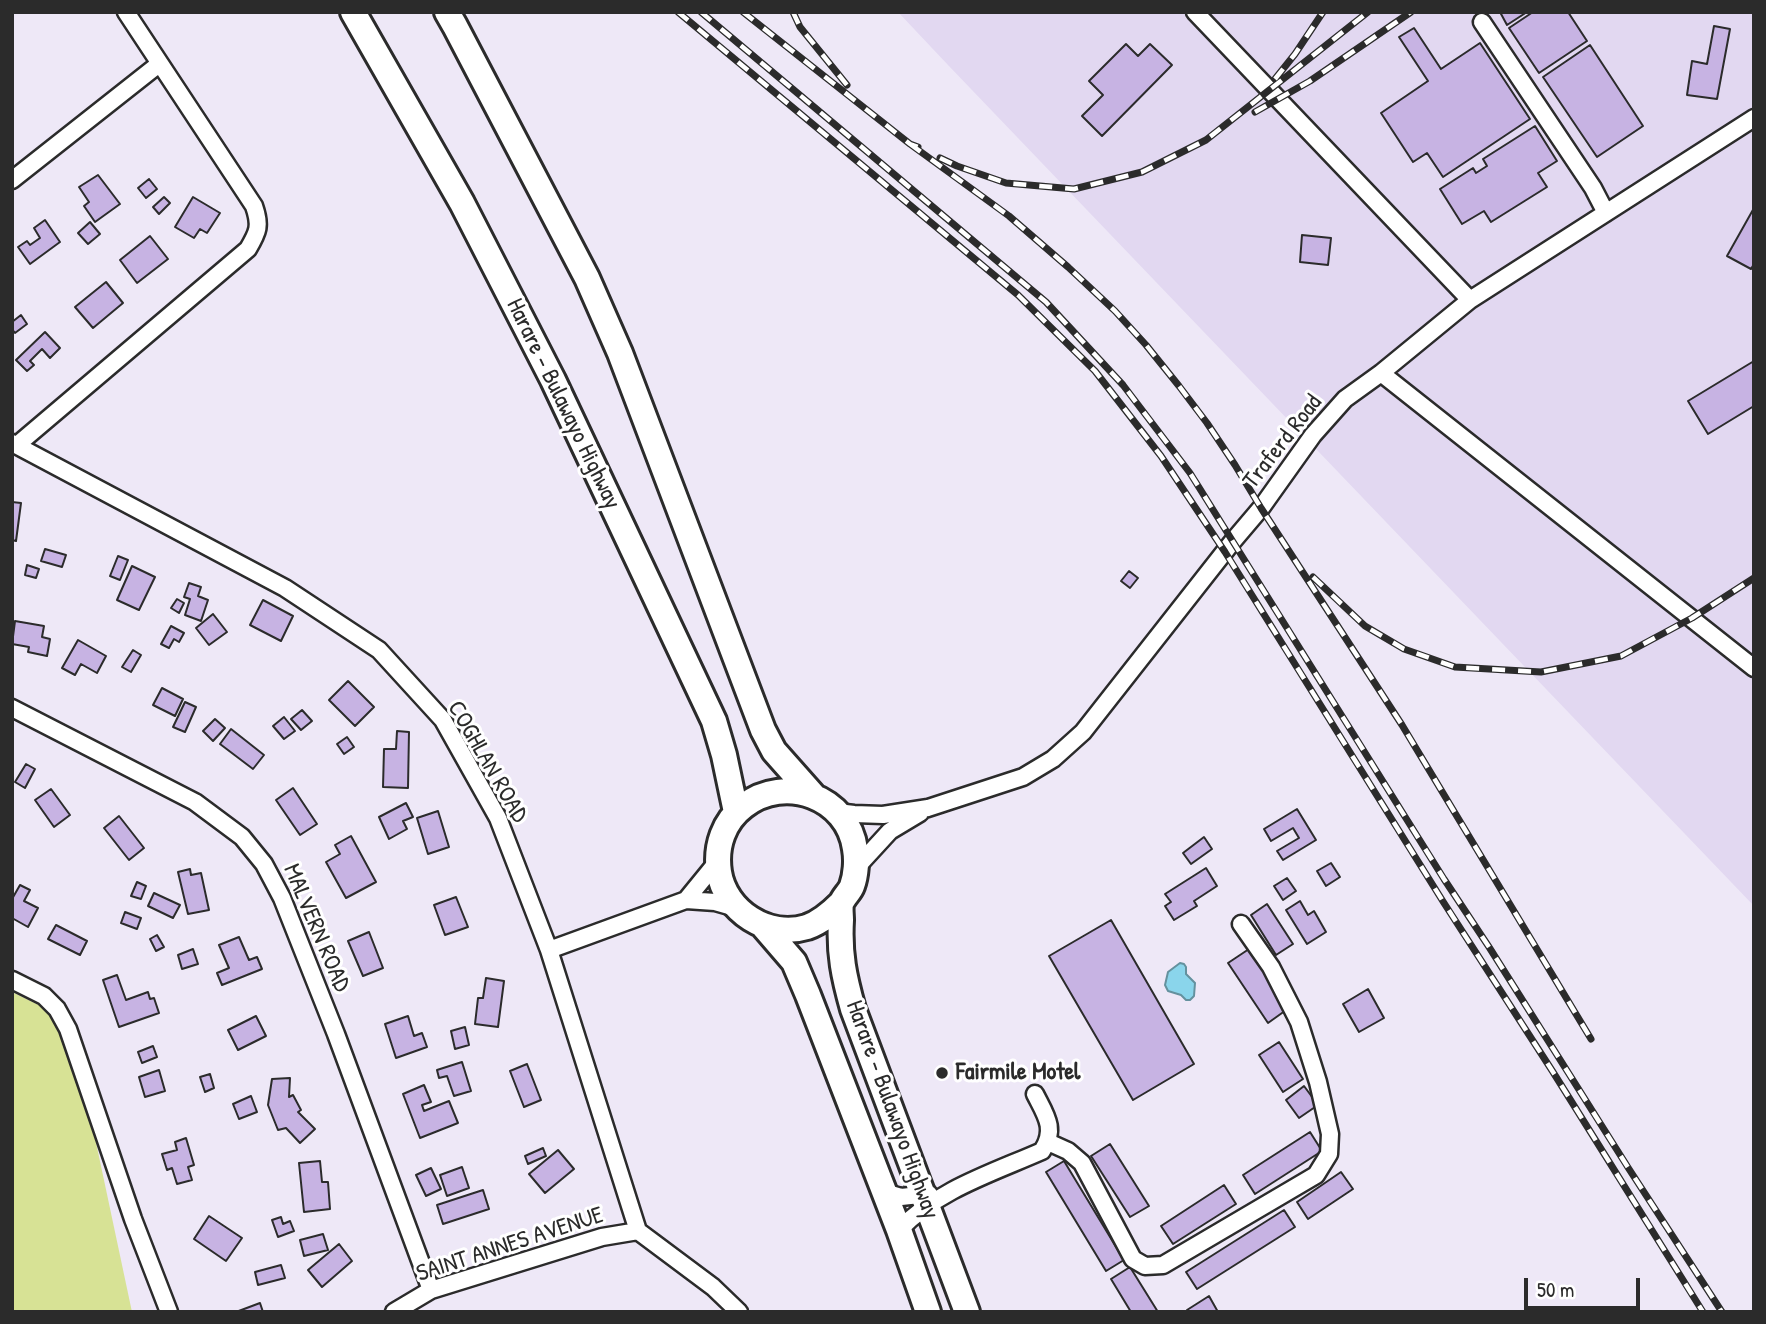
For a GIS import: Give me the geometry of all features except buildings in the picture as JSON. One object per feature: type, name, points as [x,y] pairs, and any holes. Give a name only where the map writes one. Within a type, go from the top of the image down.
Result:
[{"type":"highway","name":"Harare - Bulawayo Highway","points":[[353,12],[462,202],[553,380],[714,721],[736,812],[719,844],[720,879],[726,894],[736,908],[763,926],[784,930],[806,927],[825,918],[841,903],[852,887],[856,868]]},
{"type":"highway","points":[[447,12],[587,278],[620,353],[762,730],[775,751],[813,795],[837,811],[849,828],[855,848],[856,868]]},
{"type":"highway","points":[[736,812],[753,799],[772,792],[793,790],[813,795]]},
{"type":"highway","name":"Harare - Bulawayo Highway","points":[[841,903],[842,970],[853,1009],[967,1312]]},
{"type":"highway","name":"Harare - Bulawayo Highway","points":[[763,926],[793,962],[808,995],[928,1312]]},
{"type":"street","points":[[14,444],[248,249],[256,235],[259,221],[254,206],[126,12]]},
{"type":"street","points":[[1195,12],[1470,300]]},
{"type":"street","points":[[1482,22],[1593,188],[1606,213]]},
{"type":"street","points":[[12,180],[159,64]]},
{"type":"street","name":"Traferd Road","points":[[837,811],[883,815],[928,808],[1023,777],[1053,759],[1083,732],[1261,508],[1313,435],[1345,400],[1470,300],[1754,118]]},
{"type":"street","points":[[1381,373],[1754,668]]},
{"type":"street","name":"COGHLAN ROAD","points":[[14,444],[285,588],[379,650],[443,720],[498,818],[549,950],[638,1231]]},
{"type":"street","name":"MALVERN ROAD","points":[[12,708],[195,802],[242,837],[264,864],[282,898],[336,1034],[431,1290]]},
{"type":"street","name":"Traferd Road","points":[[856,868],[890,831],[928,808]]},
{"type":"street","points":[[686,900],[718,862]]},
{"type":"street","points":[[549,950],[686,900],[715,902],[736,908]]},
{"type":"street","points":[[1048,1142],[1068,1151],[1082,1163],[1133,1259],[1145,1266],[1163,1265],[1316,1175],[1329,1154],[1330,1134],[1318,1082],[1299,1022],[1271,967],[1241,924]]},
{"type":"street","points":[[12,980],[44,996],[57,1009],[68,1029],[133,1219],[169,1312]]},
{"type":"street","points":[[899,1230],[925,1201],[1042,1151],[1048,1142],[1049,1127],[1035,1094]]},
{"type":"street","points":[[884,1192],[925,1201]]},
{"type":"street","name":"SAINT ANNES AVENUE","points":[[394,1312],[431,1290],[602,1237],[638,1231],[713,1287],[739,1312]]},
{"type":"shaded area","points":[[898,12],[1754,12],[1754,906],[948,65]]},
{"type":"green space","points":[[12,992],[70,1020],[132,1312],[12,1312]]},
{"type":"water","points":[[1180,963],[1184,964],[1186,974],[1195,983],[1194,996],[1190,1000],[1168,991],[1165,985],[1168,972]]},
{"type":"railway","points":[[678,12],[1018,295],[1095,371],[1161,456],[1225,552],[1703,1312]]},
{"type":"railway","points":[[701,12],[1046,302],[1123,385],[1190,473],[1444,879],[1722,1312]]},
{"type":"railway","points":[[743,12],[910,144],[918,147]]},
{"type":"railway","points":[[793,12],[800,27],[847,85]]},
{"type":"railway","points":[[1275,79],[1323,12]]},
{"type":"railway","points":[[940,158],[1006,183],[1074,189],[1142,172],[1206,140],[1368,12]]},
{"type":"railway","points":[[1255,112],[1310,81],[1411,12]]},
{"type":"railway","points":[[910,144],[1009,216],[1068,267],[1115,311],[1179,386],[1235,465],[1402,725],[1591,1039]]},
{"type":"railway","points":[[1313,577],[1365,626],[1404,649],[1455,667],[1541,672],[1621,656],[1692,618],[1754,578]]},
{"type":"place","name":"Fairmile Motel","points":[[942,1073]]}]
